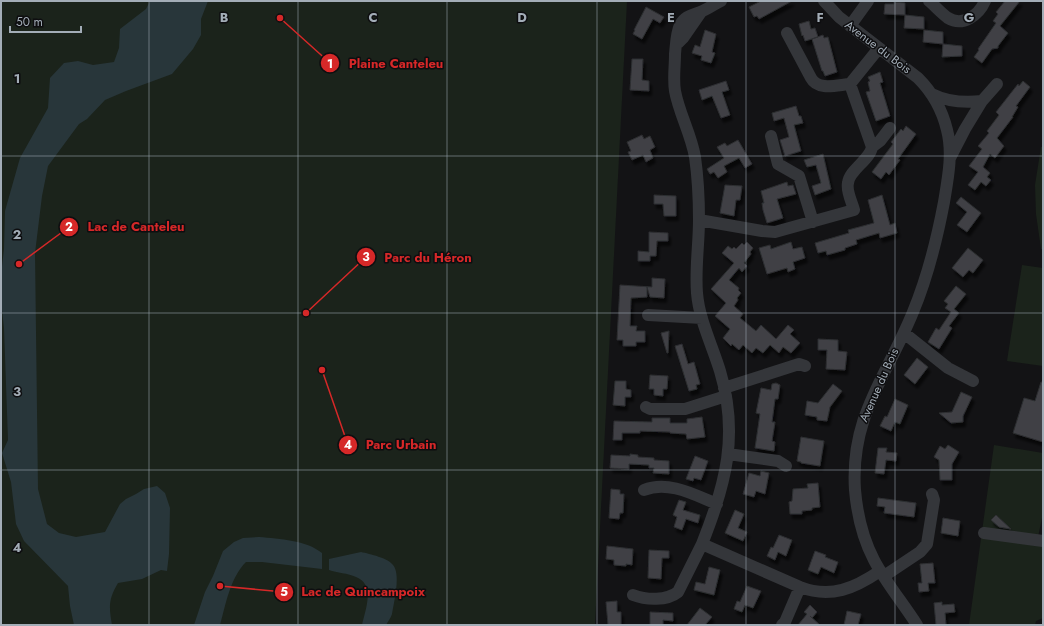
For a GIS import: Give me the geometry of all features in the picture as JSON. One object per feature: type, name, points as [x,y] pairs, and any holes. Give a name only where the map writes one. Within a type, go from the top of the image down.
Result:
[{"type":"street","name":"Avenue du Bois","points":[[824,1],[839,17],[918,78],[932,94],[942,114],[947,130],[950,159],[934,251],[921,293],[904,333],[868,404],[861,427],[856,454],[855,481],[858,510],[870,552],[882,574],[914,624]]},
{"type":"street","points":[[850,26],[868,1]]},
{"type":"street","points":[[929,1],[948,18],[959,20],[968,19],[975,15],[986,1]]},
{"type":"street","points":[[633,595],[638,597],[663,598],[672,596],[678,592],[702,544],[717,504],[728,454],[729,432],[725,392],[702,318],[696,284],[699,220],[698,183],[694,150],[675,89],[674,75],[677,44],[710,5]]},
{"type":"street","points":[[787,33],[811,78],[816,84],[824,86],[850,84],[879,48]]},
{"type":"street","points":[[850,84],[872,147]]},
{"type":"street","name":"Avenue du Bois","points":[[950,159],[965,129],[982,101],[997,84]]},
{"type":"street","points":[[932,94],[944,99],[960,102],[982,101]]},
{"type":"street","points":[[699,220],[769,232],[780,231],[854,210],[848,187],[848,180],[870,153],[872,147],[880,141],[890,128]]},
{"type":"street","points":[[770,136],[778,164],[799,176],[813,222]]},
{"type":"street","points":[[648,315],[702,318]]},
{"type":"street","name":"Avenue du Bois","points":[[904,333],[948,368],[973,381]]},
{"type":"street","points":[[646,407],[650,409],[684,409],[799,364],[805,366]]},
{"type":"street","points":[[728,454],[778,461],[786,466]]},
{"type":"street","points":[[644,490],[650,488],[677,489],[717,504]]},
{"type":"street","points":[[702,544],[800,587],[819,592],[841,590],[856,586],[882,574],[920,552],[927,544],[934,500],[932,494]]},
{"type":"street","points":[[984,533],[1043,541]]},
{"type":"street","points":[[782,625],[785,622],[800,587]]},
{"type":"shaded area","points":[[1,1],[627,1],[595,625],[1,625]]},
{"type":"shaded area","points":[[150,1],[208,1],[201,19],[201,35],[193,49],[172,74],[105,100],[87,119],[79,124],[48,166],[42,196],[35,253],[38,489],[47,524],[59,533],[76,537],[105,532],[120,504],[144,489],[157,486],[165,493],[170,508],[167,571],[161,570],[142,579],[118,583],[112,594],[110,604],[112,625],[74,625],[68,586],[24,541],[16,524],[11,482],[2,453],[8,440],[4,328],[1,301],[5,211],[20,158],[48,108],[50,78],[64,63],[78,61],[93,65],[114,62],[119,48],[120,29],[146,9]]},
{"type":"shaded area","points":[[1041,147],[1043,147],[1043,249],[1041,249],[1036,214],[1035,185]]},
{"type":"shaded area","points":[[1022,265],[1043,268],[1043,366],[1007,361]]},
{"type":"shaded area","points":[[994,445],[1043,453],[1043,513],[1037,542],[1043,543],[1043,618],[1036,621],[1035,625],[969,625]]},
{"type":"shaded area","points":[[259,537],[292,541],[308,545],[316,549],[322,553],[322,569],[262,562],[246,562],[232,583],[220,625],[194,625],[205,592],[223,551],[234,542],[243,538]]},
{"type":"shaded area","points":[[361,552],[387,560],[395,569],[397,581],[395,596],[392,614],[386,625],[362,625],[368,598],[366,586],[356,577],[329,570],[329,559]]},
{"type":"building","points":[[761,1],[792,1],[759,19],[757,16],[754,17],[749,7]]},
{"type":"building","points":[[1005,1],[1020,1],[1000,26],[1008,33],[998,48],[992,49],[982,63],[974,57],[996,23],[993,21],[998,14],[996,12]]},
{"type":"building","points":[[894,2],[905,3],[905,15],[884,14],[885,4],[894,4]]},
{"type":"building","points":[[646,7],[664,17],[660,23],[653,19],[642,39],[633,34]]},
{"type":"building","points":[[905,15],[924,17],[924,29],[904,28]]},
{"type":"building","points":[[809,21],[811,29],[815,28],[818,37],[805,41],[799,24]]},
{"type":"building","points":[[705,30],[716,34],[712,52],[715,53],[711,63],[701,60],[702,56],[692,53],[695,45],[700,47]]},
{"type":"building","points":[[924,30],[943,32],[943,44],[923,42]]},
{"type":"building","points":[[823,35],[824,38],[828,37],[837,72],[825,76],[812,39]]},
{"type":"building","points":[[943,44],[962,46],[962,56],[942,57]]},
{"type":"building","points":[[632,59],[643,59],[642,80],[649,81],[649,91],[630,90]]},
{"type":"building","points":[[880,72],[883,82],[880,83],[890,116],[876,121],[866,92],[870,91],[868,82],[870,81],[868,77]]},
{"type":"building","points":[[726,81],[729,90],[722,92],[730,115],[721,118],[712,96],[702,100],[699,90]]},
{"type":"building","points":[[1023,81],[1030,87],[1016,106],[1018,107],[1013,117],[997,138],[1004,146],[995,158],[990,154],[983,167],[990,173],[987,177],[991,180],[986,186],[981,182],[975,190],[968,185],[978,172],[969,166],[982,149],[978,146],[989,133],[987,131],[999,115],[996,112],[1018,84],[1019,86]]},
{"type":"building","points":[[796,106],[803,123],[794,125],[801,151],[785,156],[780,140],[789,137],[784,118],[774,121],[772,113]]},
{"type":"building","points":[[906,126],[916,134],[898,159],[900,160],[889,175],[886,172],[881,179],[872,172],[893,144],[891,142],[901,129],[903,131]]},
{"type":"building","points":[[642,135],[644,139],[650,136],[655,147],[650,150],[653,158],[646,162],[643,155],[632,160],[628,152],[631,151],[627,142]]},
{"type":"building","points":[[738,140],[752,164],[745,168],[739,158],[724,166],[727,172],[718,178],[714,172],[710,174],[707,169],[724,158],[717,147],[725,143],[727,146]]},
{"type":"building","points":[[823,154],[831,189],[815,195],[812,186],[821,183],[816,165],[807,167],[804,160]]},
{"type":"building","points":[[787,182],[788,186],[793,185],[796,194],[777,199],[783,218],[767,223],[763,210],[762,203],[764,203],[761,191]]},
{"type":"building","points":[[725,185],[742,186],[740,200],[736,200],[734,216],[720,213]]},
{"type":"building","points":[[654,195],[676,196],[676,216],[664,216],[663,204],[654,204]]},
{"type":"building","points":[[882,195],[890,225],[895,223],[897,233],[880,238],[879,233],[856,240],[857,244],[845,248],[845,250],[827,255],[826,251],[818,253],[815,243],[849,233],[848,230],[874,223],[868,200]]},
{"type":"building","points":[[961,197],[981,213],[967,232],[957,225],[967,212],[956,203]]},
{"type":"building","points":[[649,232],[668,233],[668,241],[657,241],[656,256],[650,256],[650,261],[638,261],[638,251],[649,252]]},
{"type":"building","points":[[747,242],[753,248],[750,252],[751,254],[744,263],[747,266],[742,272],[739,268],[729,280],[739,288],[738,290],[741,293],[734,306],[743,314],[740,318],[756,331],[761,325],[776,339],[788,325],[794,330],[790,334],[800,343],[791,353],[783,347],[779,353],[770,345],[763,353],[756,348],[752,353],[743,345],[739,350],[732,344],[731,346],[723,338],[730,329],[715,316],[726,303],[711,289],[734,263],[722,253],[728,246],[732,249],[734,247],[736,249],[742,243],[744,245]]},
{"type":"building","points":[[791,242],[793,249],[802,247],[805,258],[793,262],[795,269],[788,272],[787,268],[767,274],[759,248],[770,245],[771,249]]},
{"type":"building","points":[[968,248],[983,260],[973,273],[969,270],[963,277],[952,268]]},
{"type":"building","points":[[652,278],[665,279],[664,298],[650,297],[647,287],[647,297],[631,298],[630,326],[637,326],[636,331],[645,331],[645,342],[636,342],[636,346],[623,346],[623,340],[617,340],[620,285],[652,287]]},
{"type":"building","points":[[956,286],[966,294],[954,309],[959,313],[949,326],[952,328],[939,349],[928,342],[936,328],[939,330],[951,312],[945,308],[948,304],[944,301]]},
{"type":"building","points":[[669,331],[668,353],[667,353],[661,333]]},
{"type":"building","points":[[818,339],[838,340],[838,351],[847,352],[845,370],[826,369],[827,350],[818,350]]},
{"type":"building","points":[[682,344],[688,364],[694,362],[700,384],[696,385],[697,389],[689,391],[675,346]]},
{"type":"building","points":[[917,358],[928,367],[915,384],[904,375]]},
{"type":"building","points":[[650,375],[668,376],[667,389],[663,389],[663,396],[654,395],[654,389],[649,389]]},
{"type":"building","points":[[615,381],[626,381],[626,389],[631,390],[631,397],[625,397],[625,406],[613,405]]},
{"type":"building","points":[[1041,382],[1043,382],[1043,442],[1013,433],[1024,398],[1035,401]]},
{"type":"building","points":[[776,383],[780,385],[778,399],[775,399],[772,422],[775,422],[772,441],[775,442],[774,451],[755,448],[760,414],[756,413],[761,388],[771,390],[772,384]]},
{"type":"building","points":[[833,384],[842,391],[830,407],[827,421],[817,420],[817,417],[805,415],[807,401],[818,403]]},
{"type":"building","points":[[961,392],[972,397],[963,416],[963,422],[951,423],[939,413],[952,412]]},
{"type":"building","points":[[895,399],[908,405],[900,424],[895,422],[891,431],[880,426],[885,416],[887,417]]},
{"type":"building","points":[[702,417],[705,437],[687,439],[686,434],[640,431],[640,433],[622,433],[622,440],[613,440],[614,421],[652,422],[652,418],[670,418],[670,423],[687,423],[687,419]]},
{"type":"building","points":[[801,437],[824,441],[820,466],[797,461]]},
{"type":"building","points":[[948,445],[959,452],[952,464],[952,480],[940,480],[939,460],[934,457],[940,446],[945,449]]},
{"type":"building","points":[[878,448],[887,448],[886,452],[897,453],[896,461],[886,460],[884,474],[875,473]]},
{"type":"building","points":[[630,454],[638,455],[638,457],[654,458],[654,460],[669,461],[669,474],[653,473],[654,468],[649,468],[649,465],[629,464],[629,469],[610,468],[611,455],[630,456]]},
{"type":"building","points":[[695,456],[708,461],[701,480],[694,478],[693,481],[686,479]]},
{"type":"building","points":[[761,471],[769,473],[765,494],[756,491],[754,497],[743,494],[749,473],[760,476]]},
{"type":"building","points":[[818,483],[820,507],[802,511],[802,514],[790,514],[789,502],[792,501],[793,489],[808,488],[807,484]]},
{"type":"building","points":[[611,489],[620,490],[620,494],[624,494],[623,513],[620,513],[619,519],[609,518]]},
{"type":"building","points":[[878,498],[916,503],[914,517],[884,513],[885,507],[877,506]]},
{"type":"building","points":[[679,500],[686,502],[683,510],[700,515],[698,523],[686,519],[682,530],[674,527],[677,517],[673,515]]},
{"type":"building","points":[[735,510],[744,514],[738,528],[747,532],[743,541],[725,533]]},
{"type":"building","points":[[996,515],[1011,529],[999,527],[991,520]]},
{"type":"building","points":[[943,518],[960,521],[958,536],[941,533]]},
{"type":"building","points":[[779,535],[792,540],[786,556],[778,552],[775,560],[767,556],[771,547],[773,548]]},
{"type":"building","points":[[607,546],[633,549],[632,565],[614,565],[614,560],[606,559]]},
{"type":"building","points":[[649,550],[669,551],[669,558],[662,558],[661,579],[648,578]]},
{"type":"building","points":[[815,551],[838,562],[834,573],[821,567],[818,574],[808,570]]},
{"type":"building","points":[[933,563],[935,583],[928,583],[929,591],[919,592],[918,583],[922,583],[920,564]]},
{"type":"building","points":[[709,567],[720,570],[714,595],[694,590],[696,582],[705,584]]},
{"type":"building","points":[[747,586],[761,591],[753,608],[745,605],[742,612],[734,609],[737,601],[740,602]]},
{"type":"building","points":[[617,601],[617,612],[621,612],[621,625],[608,625],[606,602]]},
{"type":"building","points":[[942,602],[942,605],[954,604],[955,612],[945,613],[946,625],[936,625],[934,603]]},
{"type":"building","points":[[810,605],[817,612],[812,618],[820,625],[798,625],[807,614],[804,612]]},
{"type":"building","points":[[700,608],[712,617],[705,625],[687,625]]},
{"type":"building","points":[[847,611],[861,614],[858,625],[844,625]]},
{"type":"building","points":[[650,612],[673,613],[673,621],[663,620],[663,625],[650,625]]},
{"type":"place","name":"Plaine Canteleu","points":[[280,18]]},
{"type":"place","name":"Lac de Canteleu","points":[[19,264]]},
{"type":"place","name":"Parc du Héron","points":[[306,313]]},
{"type":"place","name":"Parc Urbain","points":[[322,370]]},
{"type":"place","name":"Lac de Quincampoix","points":[[220,586]]}]
